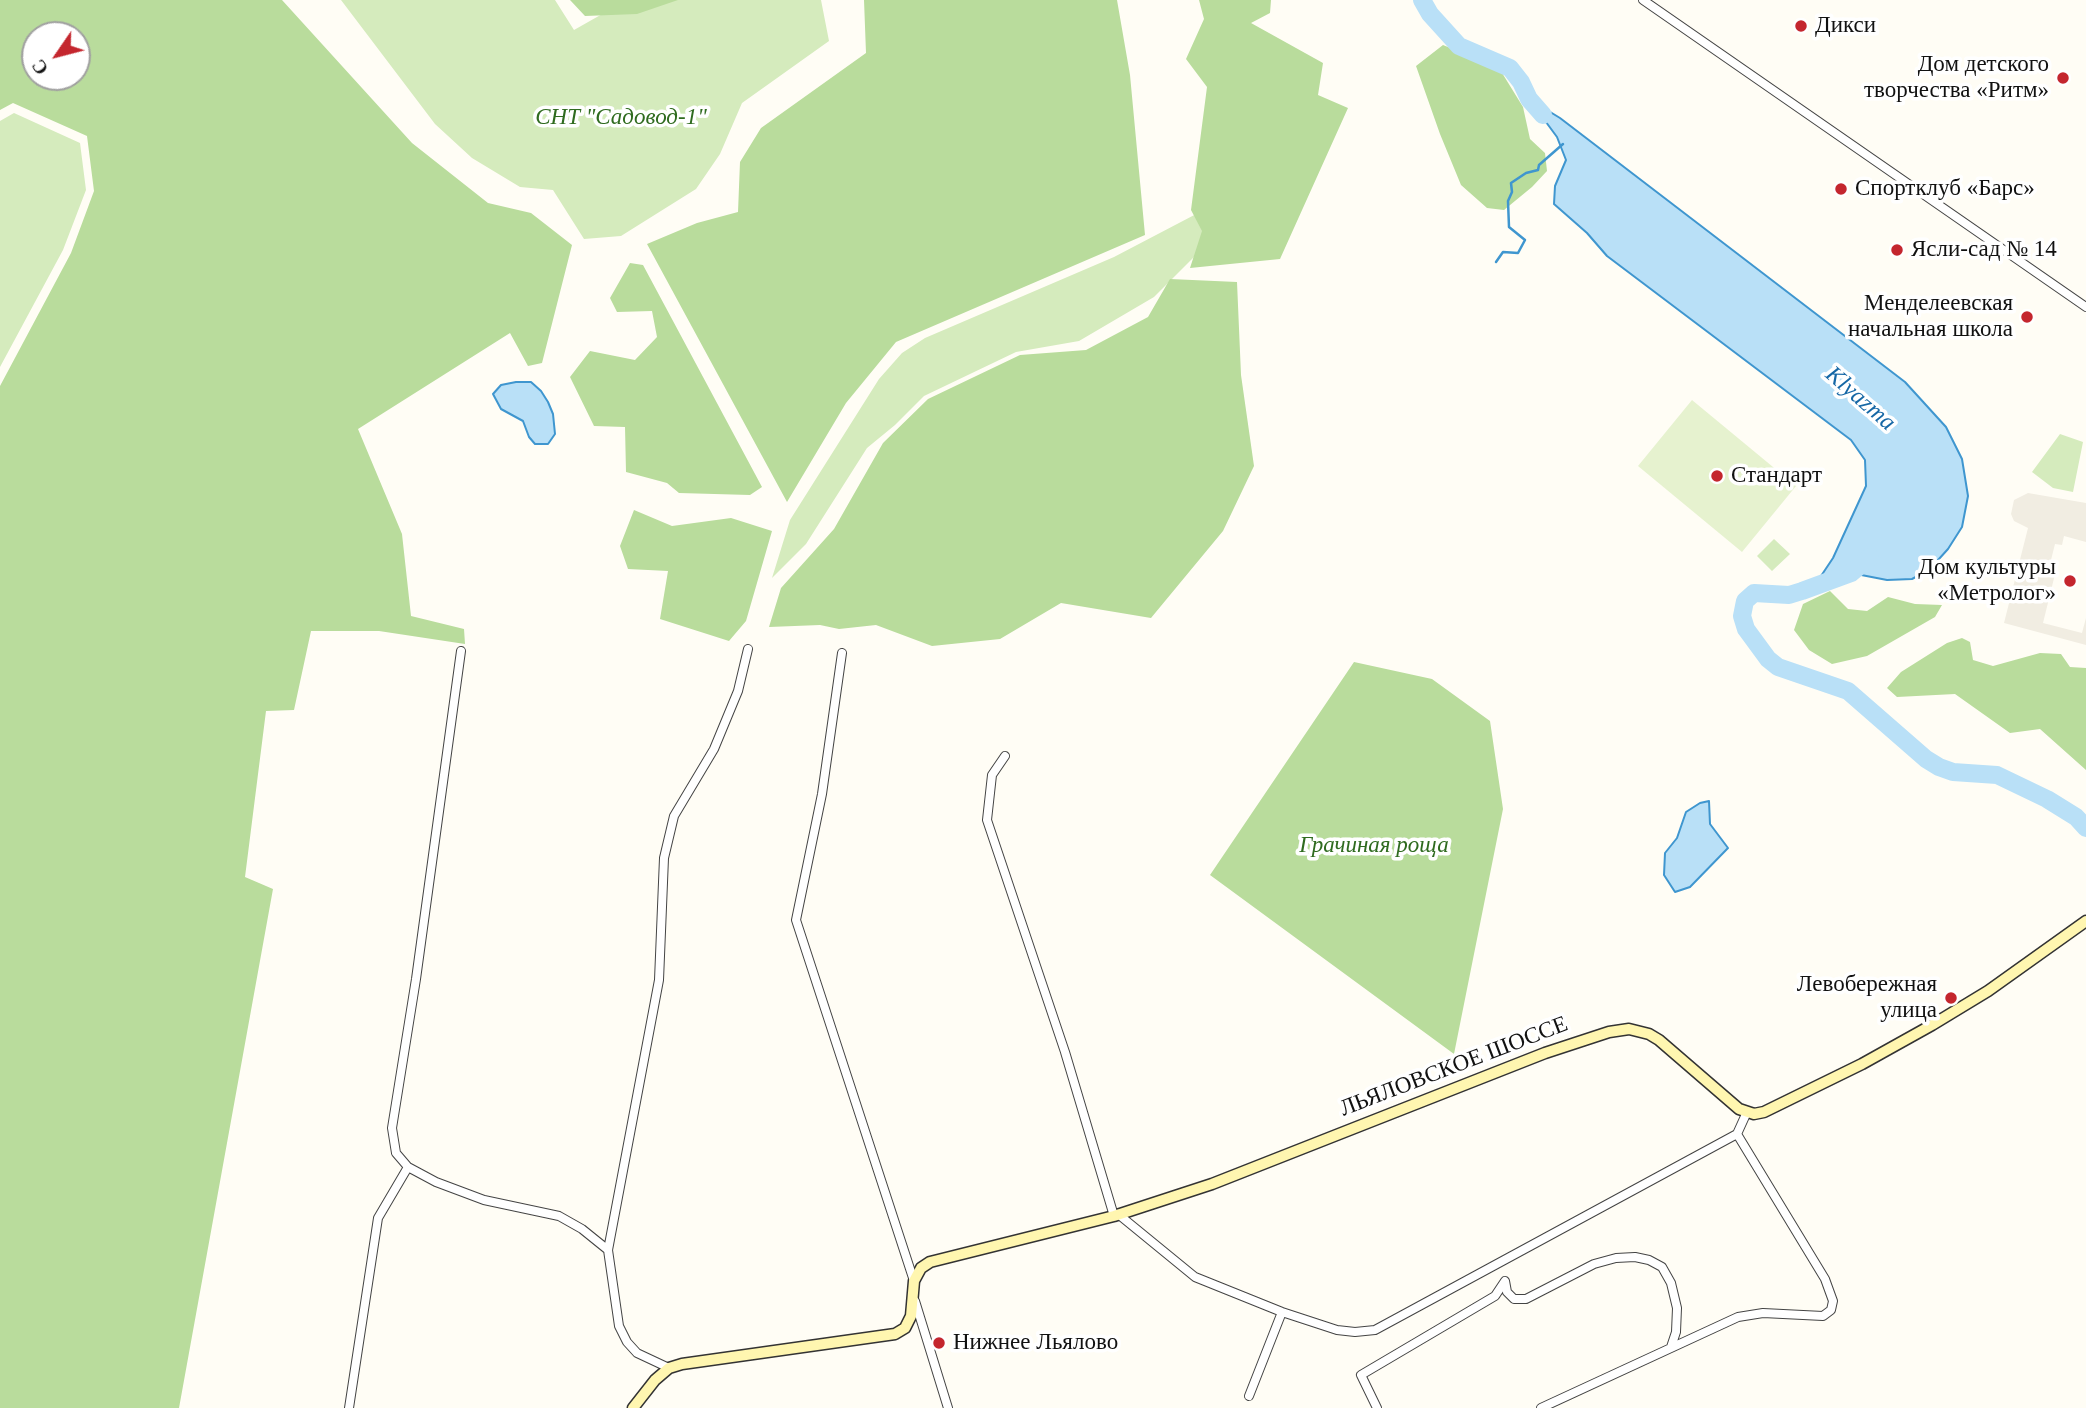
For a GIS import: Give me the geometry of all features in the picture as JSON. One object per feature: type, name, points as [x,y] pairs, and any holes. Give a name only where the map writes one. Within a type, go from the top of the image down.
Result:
[{"type":"street","points":[[1643,0],[2086,307]]},
{"type":"street","points":[[669,1368],[637,1353],[626,1342],[619,1326],[608,1250],[659,980],[664,858],[674,816],[714,749],[738,691],[748,649]]},
{"type":"street","points":[[461,651],[416,979],[392,1128],[396,1153],[408,1167],[436,1182],[484,1200],[559,1216],[582,1229],[608,1250]]},
{"type":"street","points":[[633,1408],[655,1380],[669,1368],[719,1358],[895,1334],[905,1328],[911,1316],[914,1281],[796,920],[822,794],[842,653]]},
{"type":"street","points":[[1005,756],[992,775],[987,820],[1065,1052],[1116,1215],[1195,1276],[1282,1312],[1355,1332],[1375,1330],[1737,1134],[1747,1112],[1754,1114],[1774,1108],[1932,1025],[1988,991],[2086,921]]},
{"type":"street","name":"ЛЬЯЛОВСКОЕ ШОССЕ","points":[[914,1281],[921,1268],[930,1262],[1116,1215],[1212,1184],[1545,1053],[1620,1030],[1639,1031],[1659,1040],[1747,1112]]},
{"type":"street","points":[[1541,1408],[1738,1317],[1763,1313],[1823,1316],[1832,1310],[1830,1290],[1737,1134]]},
{"type":"street","points":[[349,1408],[378,1219],[408,1167]]},
{"type":"street","points":[[1377,1408],[1362,1375],[1494,1296],[1505,1281],[1507,1292],[1514,1299],[1526,1299],[1594,1264],[1616,1258],[1635,1257],[1649,1260],[1662,1266],[1671,1283],[1677,1308],[1676,1332],[1671,1347]]},
{"type":"street","points":[[914,1298],[948,1408]]},
{"type":"street","points":[[1249,1396],[1282,1312]]},
{"type":"green space","points":[[0,0],[282,0],[412,143],[488,203],[531,213],[572,245],[542,363],[528,366],[510,333],[358,429],[402,534],[411,616],[464,629],[465,644],[379,631],[311,631],[294,710],[266,711],[245,877],[273,889],[179,1408],[0,1408],[0,386],[71,253],[94,191],[87,136],[13,103],[0,110]]},
{"type":"green space","name":"СНТ \"Садовод-1\"","points":[[341,0],[555,0],[574,30],[604,13],[654,0],[821,0],[829,41],[742,103],[720,154],[696,189],[621,236],[584,239],[553,190],[520,187],[472,158],[435,124]]},
{"type":"green space","points":[[570,0],[678,0],[637,14],[585,16]]},
{"type":"green space","points":[[864,0],[1117,0],[1130,75],[1145,235],[896,342],[846,403],[787,502],[647,244],[697,223],[738,212],[740,162],[761,128],[866,53]]},
{"type":"green space","points":[[1199,0],[1271,0],[1270,13],[1251,23],[1323,63],[1318,95],[1348,108],[1280,259],[1190,268],[1202,231],[1191,210],[1207,87],[1186,59],[1204,19]]},
{"type":"green space","points":[[1443,45],[1499,68],[1523,107],[1530,139],[1545,153],[1547,171],[1504,210],[1487,208],[1461,185],[1440,134],[1416,66]]},
{"type":"green space","points":[[14,113],[80,143],[86,190],[63,250],[0,367],[0,121]]},
{"type":"green space","points":[[1200,212],[1215,236],[1154,297],[1079,341],[1016,352],[924,396],[867,448],[806,544],[772,578],[790,520],[879,379],[902,353],[925,338],[1114,257]]},
{"type":"green space","points":[[630,263],[643,265],[762,487],[750,495],[679,493],[667,483],[626,472],[625,427],[594,426],[570,377],[590,351],[635,360],[657,337],[652,311],[617,312],[610,298]]},
{"type":"green space","points":[[1170,279],[1237,282],[1241,375],[1254,466],[1223,531],[1151,618],[1061,603],[1000,639],[932,646],[876,625],[839,629],[820,625],[769,627],[781,588],[834,529],[883,443],[928,399],[1020,355],[1086,350],[1148,317]]},
{"type":"green space","name":"Стандарт","points":[[1692,400],[1796,486],[1742,552],[1638,466]]},
{"type":"green space","points":[[2060,434],[2083,442],[2073,492],[2053,488],[2032,472]]},
{"type":"green space","points":[[634,510],[672,526],[731,518],[772,531],[746,621],[729,641],[660,619],[668,571],[628,569],[620,546]]},
{"type":"green space","points":[[1774,539],[1790,554],[1772,571],[1757,556]]},
{"type":"green space","points":[[1830,591],[1848,609],[1867,611],[1888,597],[1915,604],[1942,605],[1935,617],[1867,656],[1832,664],[1809,650],[1794,630],[1803,604]]},
{"type":"green space","points":[[1962,638],[1970,642],[1973,660],[1993,666],[2040,653],[2061,654],[2070,667],[2086,668],[2086,770],[2040,729],[2010,733],[1955,694],[1897,697],[1887,688],[1901,672],[1947,643]]},
{"type":"green space","name":"Грачиная роща","points":[[1354,662],[1432,679],[1490,721],[1503,809],[1454,1054],[1210,875]]},
{"type":"shaded area","points":[[2028,493],[2086,503],[2086,542],[2064,536],[2062,545],[2055,544],[2050,564],[2057,566],[2043,623],[2082,633],[2086,618],[2086,645],[2004,623],[2028,528],[2014,521],[2011,514],[2014,500]]},
{"type":"water","points":[[1529,99],[1560,118],[1905,382],[1946,427],[1962,459],[1968,496],[1962,527],[1948,549],[1929,570],[1912,579],[1887,580],[1851,573],[1815,585],[1833,558],[1866,486],[1865,460],[1851,440],[1607,256],[1587,233],[1554,204],[1555,186],[1566,160],[1557,137]]},
{"type":"water","points":[[531,382],[548,402],[553,414],[555,434],[548,444],[535,444],[523,421],[501,409],[493,394],[501,385]]},
{"type":"water","points":[[1709,801],[1710,824],[1728,848],[1690,887],[1675,892],[1664,875],[1665,853],[1677,838],[1686,812]]},
{"type":"waterway","name":"Klyazma","points":[[1422,0],[1430,14],[1459,46],[1510,68],[1529,99],[1543,115]]},
{"type":"waterway","points":[[1496,262],[1503,252],[1518,253],[1525,240],[1509,227],[1508,201],[1512,192],[1511,183],[1526,173],[1538,170],[1539,165],[1563,144]]},
{"type":"waterway","name":"Klyazma","points":[[1870,557],[1851,573],[1802,591],[1789,595],[1754,593],[1745,601],[1742,616],[1746,629],[1768,659],[1778,667],[1848,691],[1926,759],[1939,767],[1953,772],[1997,775],[2047,799],[2076,817],[2086,828]]},
{"type":"place","name":"Дикси","points":[[1801,26]]},
{"type":"place","name":"Дом детского творчества «Ритм»","points":[[2063,78]]},
{"type":"place","name":"Спортклуб «Барс»","points":[[1841,189]]},
{"type":"place","name":"Ясли-сад № 14","points":[[1897,250]]},
{"type":"place","name":"Менделеевская начальная школа","points":[[2027,317]]},
{"type":"place","name":"Стандарт","points":[[1717,476]]},
{"type":"place","name":"Дом культуры «Метролог»","points":[[2070,581]]},
{"type":"place","name":"Левобережная улица","points":[[1951,998]]},
{"type":"place","name":"Нижнее Льялово","points":[[939,1343]]}]
